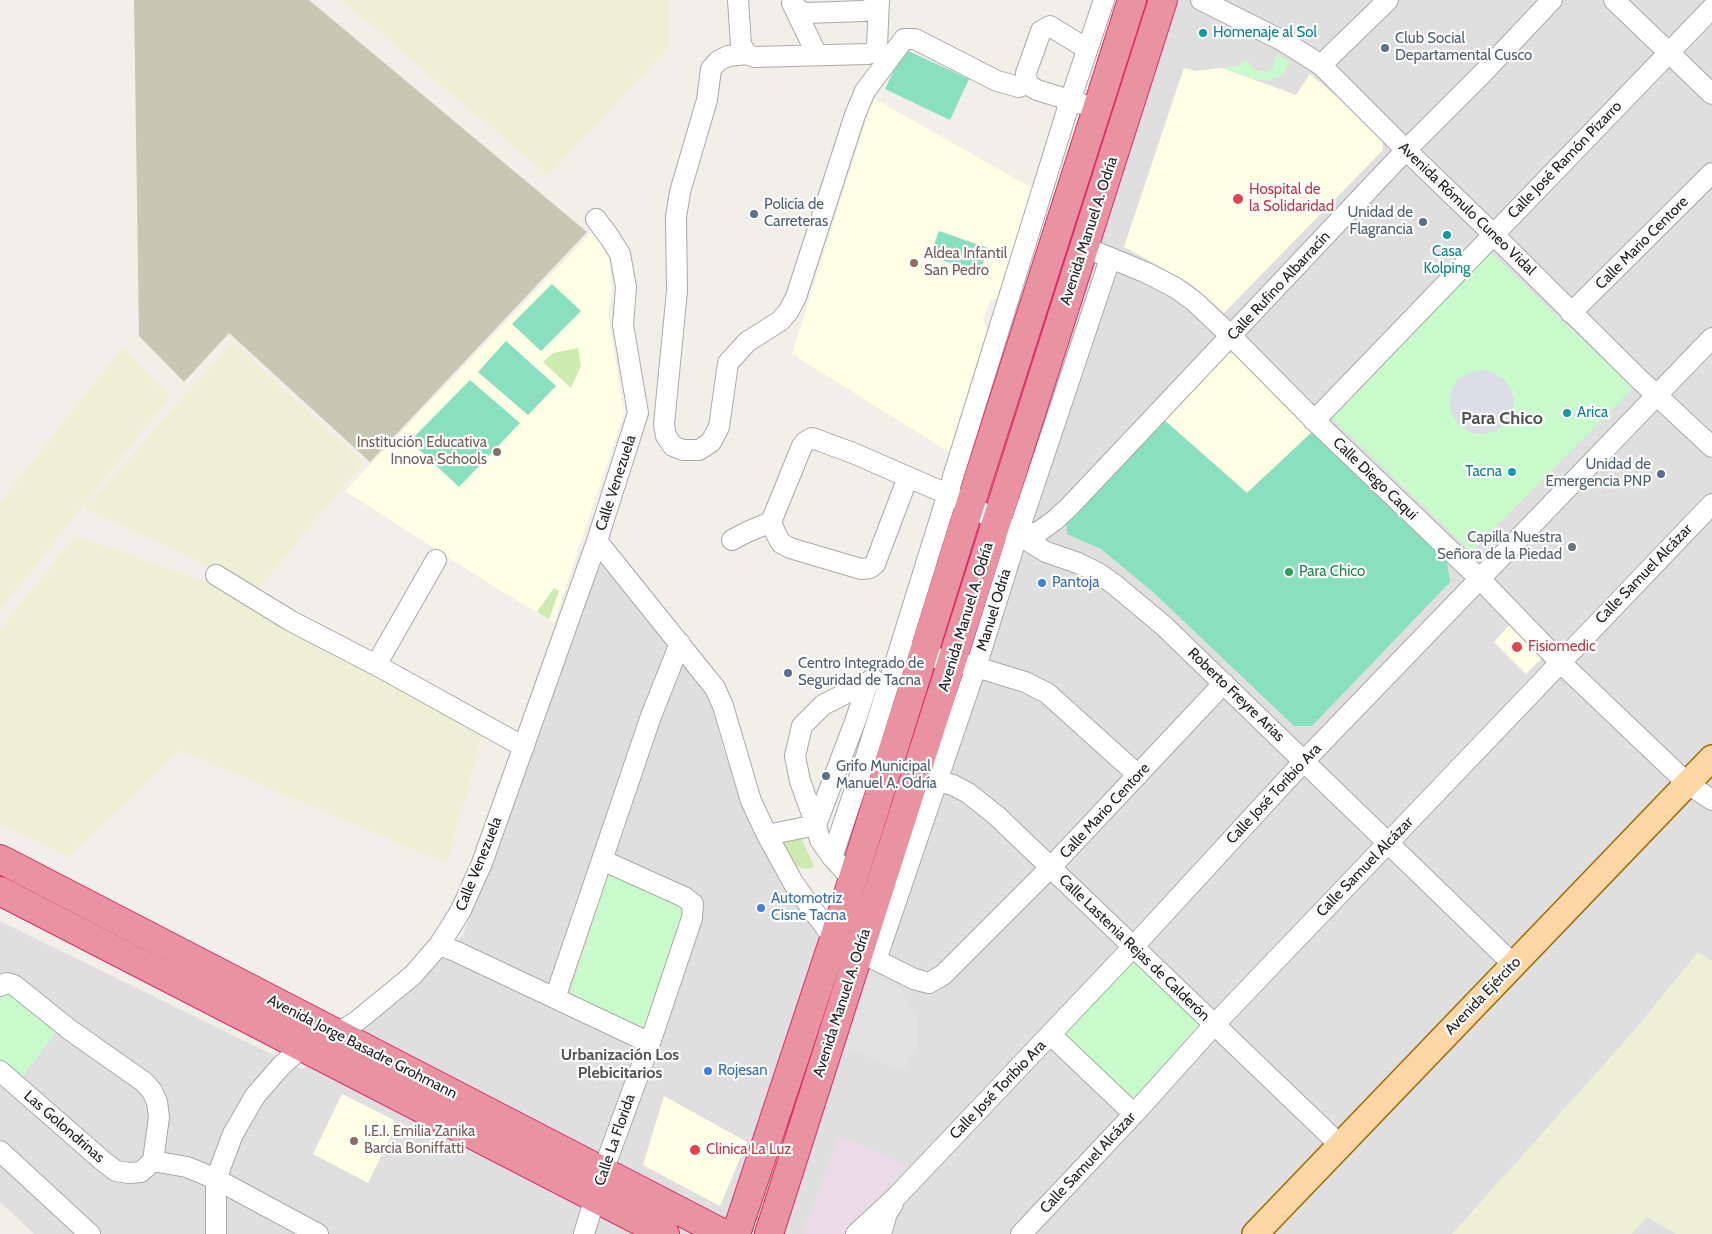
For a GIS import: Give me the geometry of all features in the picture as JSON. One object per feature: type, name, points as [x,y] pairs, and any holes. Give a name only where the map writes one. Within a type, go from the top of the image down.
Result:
[{"type":"highway","name":"Avenida Manuel A. Odría","points":[[736,1234],[853,880],[911,652],[959,499],[1097,109],[1132,0]]},
{"type":"highway","name":"Avenida Manuel A. Odría","points":[[769,1234],[867,956],[964,664],[1007,527],[1084,247],[1163,0]]},
{"type":"highway","name":"Avenida Jorge Basadre Grohmann","points":[[0,859],[724,1234]]},
{"type":"highway","name":"Avenida Jorge Basadre Grohmann","points":[[0,891],[665,1234]]},
{"type":"main road","name":"Avenida Ejército","points":[[1255,1234],[1712,758]]},
{"type":"street","points":[[738,0],[741,45],[747,54]]},
{"type":"street","name":"Avenida Manuel A. Odría","points":[[959,499],[1070,101],[1104,0]]},
{"type":"street","name":"Avenida Rómulo Cuneo Vidal","points":[[1201,0],[1238,8],[1321,65],[1494,234],[1571,313],[1656,396],[1712,447]]},
{"type":"street","points":[[1321,65],[1388,0]]},
{"type":"street","name":"Calle Rufino Albarracín","points":[[1007,527],[1038,533],[1055,520],[1406,150],[1552,0]]},
{"type":"street","points":[[1614,0],[1712,94]]},
{"type":"street","name":"Calle José Ramón Pizarro","points":[[1314,421],[1712,8]]},
{"type":"street","points":[[817,55],[797,9],[875,9],[877,46],[875,51],[881,70]]},
{"type":"street","points":[[1027,84],[1026,73],[1041,31],[1050,26],[1087,49]]},
{"type":"street","points":[[875,51],[868,54],[754,57],[747,54],[728,56],[718,61],[712,69],[707,100],[680,192],[676,217],[678,291],[664,424],[666,436],[673,446],[683,450],[699,450],[711,442],[720,427],[728,363],[747,342],[780,321],[788,312],[796,297],[855,115],[865,91],[904,39],[915,39],[997,81],[1019,87],[1027,84]]},
{"type":"street","points":[[1027,84],[1037,90],[1097,109]]},
{"type":"street","name":"Calle Mario Centore","points":[[1571,313],[1712,173]]},
{"type":"street","name":"Calle Venezuela","points":[[216,1234],[216,1178],[233,1134],[244,1113],[268,1080],[302,1047],[336,1034],[357,1021],[413,975],[438,945],[461,910],[482,863],[597,541],[638,413],[622,325],[626,287],[620,254],[596,219]]},
{"type":"street","name":"Calle Diego Caqui","points":[[1084,247],[1147,273],[1176,288],[1195,302],[1314,421],[1480,579],[1560,662],[1687,783],[1712,800]]},
{"type":"street","points":[[1007,527],[1110,258]]},
{"type":"street","name":"Calle José Toribio Ara","points":[[856,1234],[898,1196],[1051,1035],[1304,761],[1712,338]]},
{"type":"street","name":"Roberto Freyre Arias","points":[[771,522],[802,446],[808,439],[812,438],[853,453],[959,499],[1046,552],[1078,563],[1098,574],[1115,585],[1164,626],[1513,964]]},
{"type":"street","points":[[732,540],[771,522],[781,542],[790,548],[861,569],[870,568],[875,564],[908,477]]},
{"type":"street","name":"Calle Samuel Alcázar","points":[[1021,1234],[1134,1114],[1214,1024],[1712,504]]},
{"type":"street","points":[[597,541],[715,688],[723,706],[751,800],[767,835],[794,884],[834,939],[867,956]]},
{"type":"street","points":[[376,665],[436,560]]},
{"type":"street","points":[[216,575],[291,621],[376,665],[524,747]]},
{"type":"street","points":[[554,998],[652,716],[680,643]]},
{"type":"street","points":[[911,652],[964,664],[1025,682],[1047,693],[1138,775]]},
{"type":"street","name":"Avenida Manuel A. Odría","points":[[832,857],[893,669],[911,652]]},
{"type":"street","points":[[853,880],[832,857],[820,840],[800,780],[795,756],[802,726],[823,705],[893,669]]},
{"type":"street","points":[[816,825],[868,682]]},
{"type":"street","name":"Calle Mario Centore","points":[[867,956],[914,979],[929,983],[943,975],[1050,868],[1224,683]]},
{"type":"street","name":"Calle Lastenia Rejas de Calderón","points":[[925,781],[952,785],[968,793],[984,805],[1134,946],[1340,1145]]},
{"type":"street","points":[[767,835],[816,825]]},
{"type":"street","name":"Calle La Florida","points":[[584,1234],[603,1171],[650,1043],[692,918],[693,904],[684,897],[602,860]]},
{"type":"street","points":[[438,945],[455,951],[650,1043]]},
{"type":"street","points":[[0,986],[7,983],[14,985],[70,1030],[144,1082],[152,1091],[157,1102],[159,1117],[153,1161],[187,1167],[216,1178],[318,1234]]},
{"type":"street","points":[[1051,1035],[1134,1114]]},
{"type":"street","name":"Las Golondrinas","points":[[0,1071],[104,1162],[116,1170],[129,1173],[141,1172],[153,1161]]},
{"type":"street","points":[[0,1151],[90,1234]]},
{"type":"street","name":"Calle José Toribio Ara","points":[[881,1234],[887,1213],[898,1196]]},
{"type":"shaded area","points":[[134,0],[309,0],[587,232],[370,462],[229,333],[184,382],[139,336]]},
{"type":"shaded area","points":[[342,0],[670,0],[670,46],[548,176]]},
{"type":"shaded area","points":[[1177,0],[1712,0],[1712,1234],[34,1234],[0,1202],[0,921],[302,1069],[463,935],[600,560],[709,695],[724,751],[794,903],[879,940]]},
{"type":"shaded area","name":"Hospital de la Solidaridad","points":[[1184,68],[1195,71],[1222,68],[1296,95],[1310,74],[1382,135],[1383,150],[1224,313],[1190,283],[1124,247]]},
{"type":"shaded area","name":"Aldea Infantil San Pedro","points":[[873,98],[1032,188],[997,298],[990,301],[983,319],[987,329],[949,452],[792,354]]},
{"type":"shaded area","name":"Institución Educativa Innova Schools","points":[[592,232],[609,258],[612,293],[608,314],[624,413],[554,622],[501,591],[345,491]]},
{"type":"shaded area","points":[[233,342],[363,463],[258,589],[84,508]]},
{"type":"shaded area","points":[[123,347],[170,397],[0,610],[0,503]]},
{"type":"shaded area","points":[[1233,353],[1312,432],[1247,493],[1163,419],[1226,354]]},
{"type":"shaded area","points":[[1483,370],[1494,373],[1504,379],[1514,398],[1513,409],[1506,424],[1493,432],[1483,434],[1464,429],[1457,423],[1450,407],[1451,394],[1457,379],[1472,372]]},
{"type":"shaded area","points":[[75,536],[258,600],[484,728],[447,864],[180,750],[69,857],[0,824],[0,630]]},
{"type":"shaded area","name":"Fisiomedic","points":[[1510,624],[1540,653],[1541,659],[1526,674],[1494,642]]},
{"type":"shaded area","points":[[1698,952],[1712,961],[1712,1234],[1676,1234],[1647,1217],[1632,1234],[1452,1234],[1633,1032]]},
{"type":"shaded area","points":[[868,973],[898,987],[917,1013],[918,1044],[906,1071],[844,1048]]},
{"type":"shaded area","name":"I.E.I. Emilia Zanika Barcia Boniffatti","points":[[342,1094],[394,1120],[395,1128],[368,1183],[313,1154]]},
{"type":"shaded area","name":"Clinica La Luz","points":[[664,1096],[747,1142],[720,1206],[643,1165]]},
{"type":"shaded area","points":[[839,1136],[906,1165],[848,1234],[803,1234]]},
{"type":"green space","points":[[1138,27],[1145,30],[992,497],[985,495],[1129,30]]},
{"type":"green space","points":[[904,49],[969,79],[950,120],[885,89]]},
{"type":"green space","points":[[1277,55],[1290,62],[1284,72],[1276,78],[1257,80],[1222,68],[1237,66],[1246,60],[1256,70],[1266,72],[1272,69]]},
{"type":"green space","points":[[939,231],[988,248],[979,273],[930,256]]},
{"type":"green space","points":[[1490,254],[1633,388],[1471,552],[1332,418]]},
{"type":"green space","points":[[552,284],[581,311],[541,351],[512,324]]},
{"type":"green space","points":[[506,341],[556,386],[528,415],[478,372]]},
{"type":"green space","points":[[578,348],[581,366],[571,388],[543,362],[553,353]]},
{"type":"green space","points":[[470,380],[520,423],[459,487],[410,441]]},
{"type":"green space","name":"Para Chico","points":[[1163,419],[1247,493],[1312,432],[1447,562],[1450,582],[1312,726],[1294,726],[1152,591],[1101,549],[1067,534],[1066,523]]},
{"type":"green space","points":[[973,524],[981,525],[945,642],[937,640]]},
{"type":"green space","points":[[554,588],[559,591],[549,619],[537,612]]},
{"type":"green space","points":[[794,834],[802,840],[814,866],[808,869],[801,868],[793,863],[783,838]]},
{"type":"green space","points":[[609,871],[685,907],[644,1031],[570,993]]},
{"type":"green space","points":[[836,954],[848,957],[763,1234],[750,1231]]},
{"type":"green space","points":[[1133,960],[1205,1025],[1133,1104],[1063,1035]]},
{"type":"green space","points":[[9,993],[58,1030],[20,1080],[0,1062],[0,1000],[5,994]]},
{"type":"place","name":"Homenaje al Sol","points":[[1203,33]]},
{"type":"place","name":"Club Social Departamental Cusco","points":[[1385,48]]},
{"type":"place","name":"Hospital de la Solidaridad","points":[[1238,199]]},
{"type":"place","name":"Policía de Carreteras","points":[[754,214]]},
{"type":"place","name":"Unidad de Flagrancia","points":[[1423,222]]},
{"type":"place","name":"Casa Kolping","points":[[1447,235]]},
{"type":"place","name":"Aldea Infantil San Pedro","points":[[914,263]]},
{"type":"place","name":"Arica","points":[[1567,413]]},
{"type":"place","name":"Institución Educativa Innova Schools","points":[[497,452]]},
{"type":"place","name":"Tacna","points":[[1512,472]]},
{"type":"place","name":"Unidad de Emergencia PNP","points":[[1661,474]]},
{"type":"place","name":"Capilla Nuestra Señora de la Piedad","points":[[1572,547]]},
{"type":"place","name":"Para Chico","points":[[1289,572]]},
{"type":"place","name":"Pantoja","points":[[1042,583]]},
{"type":"place","name":"Fisiomedic","points":[[1517,647]]},
{"type":"place","name":"Centro Integrado de Seguridad de Tacna","points":[[788,673]]},
{"type":"place","name":"Grifo Municipal Manuel A. Odría","points":[[826,776]]},
{"type":"place","name":"Automotriz Cisne Tacna","points":[[761,908]]},
{"type":"place","name":"Rojesan","points":[[708,1071]]},
{"type":"place","name":"I.E.I. Emilia Zanika Barcia Boniffatti","points":[[354,1141]]},
{"type":"place","name":"Clinica La Luz","points":[[695,1150]]},
{"type":"district","name":"Para Chico","points":[[1502,419]]},
{"type":"district","name":"Urbanización Los Plebicitarios","points":[[620,1064]]}]
